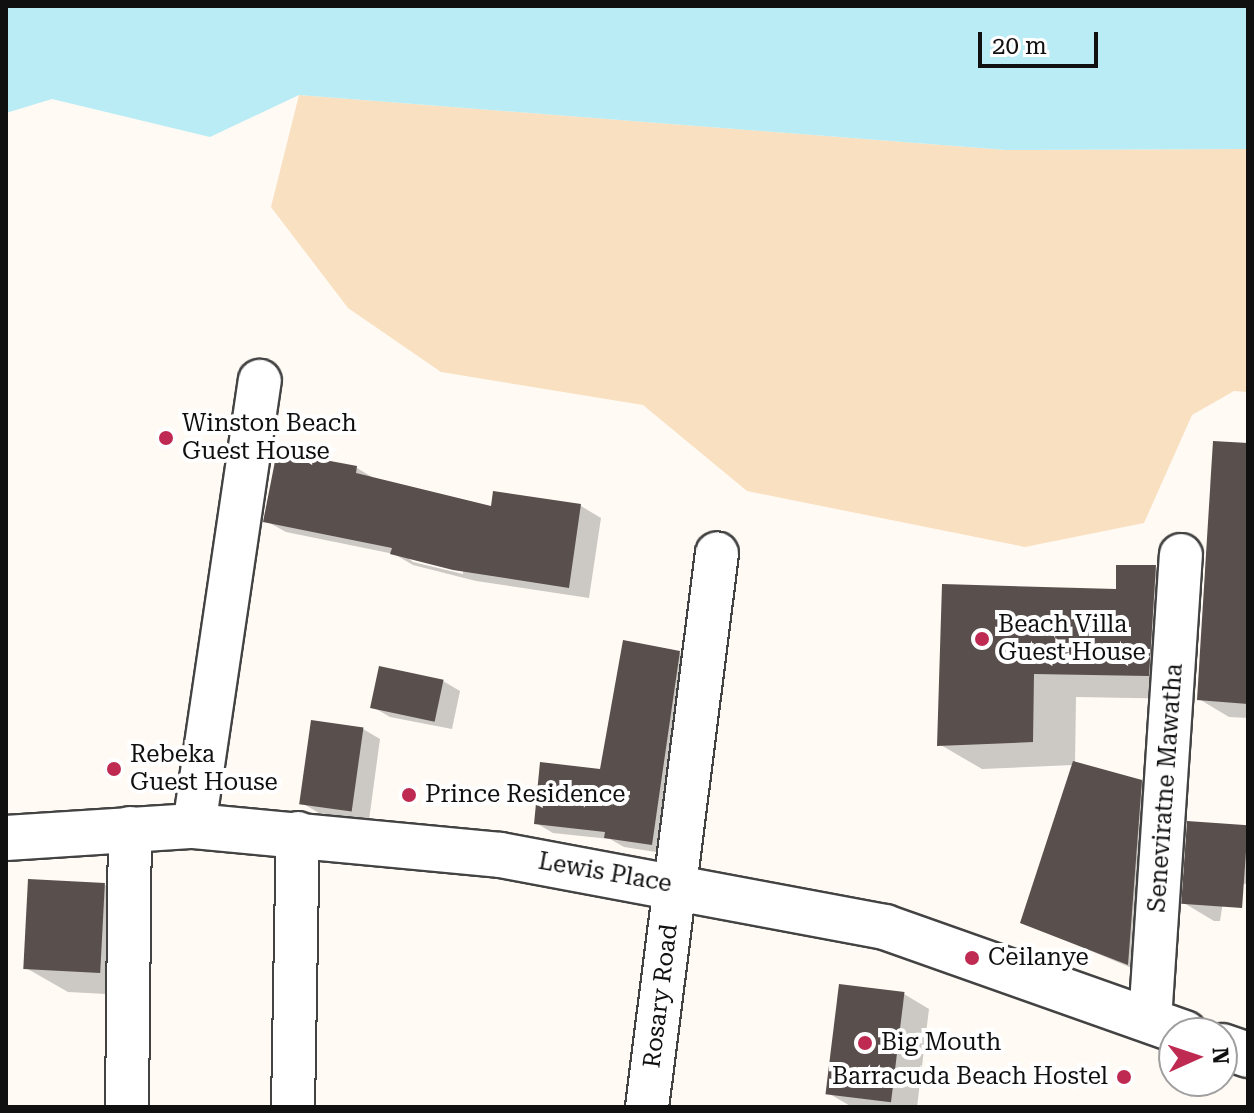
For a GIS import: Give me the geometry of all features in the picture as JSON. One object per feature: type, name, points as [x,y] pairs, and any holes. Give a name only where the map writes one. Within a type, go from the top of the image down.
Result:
[{"type":"street","points":[[194,826],[260,381]]},
{"type":"street","name":"Rosary Road","points":[[647,1107],[717,553]]},
{"type":"street","name":"Seneviratne Mawatha","points":[[1168,1017],[1181,555]]},
{"type":"street","name":"Lewis Place","points":[[6,838],[194,826],[298,833],[500,855],[675,885],[885,927],[1158,1023]]},
{"type":"street","points":[[127,1107],[130,828]]},
{"type":"street","points":[[293,1107],[298,833]]},
{"type":"sand","points":[[299,95],[1006,150],[1248,149],[1248,392],[1234,391],[1192,415],[1144,523],[1025,547],[747,491],[643,405],[441,372],[348,308],[271,207]]},
{"type":"water","points":[[6,6],[1248,6],[1248,149],[1006,150],[299,95],[210,137],[52,99],[6,113]]},
{"type":"building","points":[[1213,441],[1248,443],[1248,704],[1197,700]]},
{"type":"building","points":[[277,451],[357,466],[356,473],[491,506],[493,491],[581,504],[569,588],[453,570],[390,554],[392,548],[263,522]]},
{"type":"building","points":[[1116,565],[1156,565],[1149,676],[1034,674],[1033,742],[937,746],[942,584],[1116,589]]},
{"type":"building","points":[[623,640],[680,651],[652,845],[604,838],[605,832],[534,824],[540,762],[600,769]]},
{"type":"building","points":[[379,666],[444,680],[435,722],[370,708]]},
{"type":"building","points":[[311,720],[363,727],[352,812],[299,804]]},
{"type":"building","points":[[1073,761],[1142,780],[1128,965],[1020,923]]},
{"type":"building","points":[[1187,821],[1248,825],[1242,908],[1181,904]]},
{"type":"building","points":[[28,879],[105,883],[100,973],[23,969]]},
{"type":"building","name":"Big Mouth","points":[[839,984],[905,992],[891,1102],[825,1094]]},
{"type":"place","name":"Winston Beach Guest House","points":[[166,438]]},
{"type":"place","name":"Beach Villa Guest House","points":[[982,639]]},
{"type":"place","name":"Rebeka Guest House","points":[[114,769]]},
{"type":"place","name":"Prince Residence","points":[[409,795]]},
{"type":"place","name":"Ceilanye","points":[[972,958]]},
{"type":"place","name":"Big Mouth","points":[[865,1043]]},
{"type":"place","name":"Barracuda Beach Hostel","points":[[1124,1077]]}]
